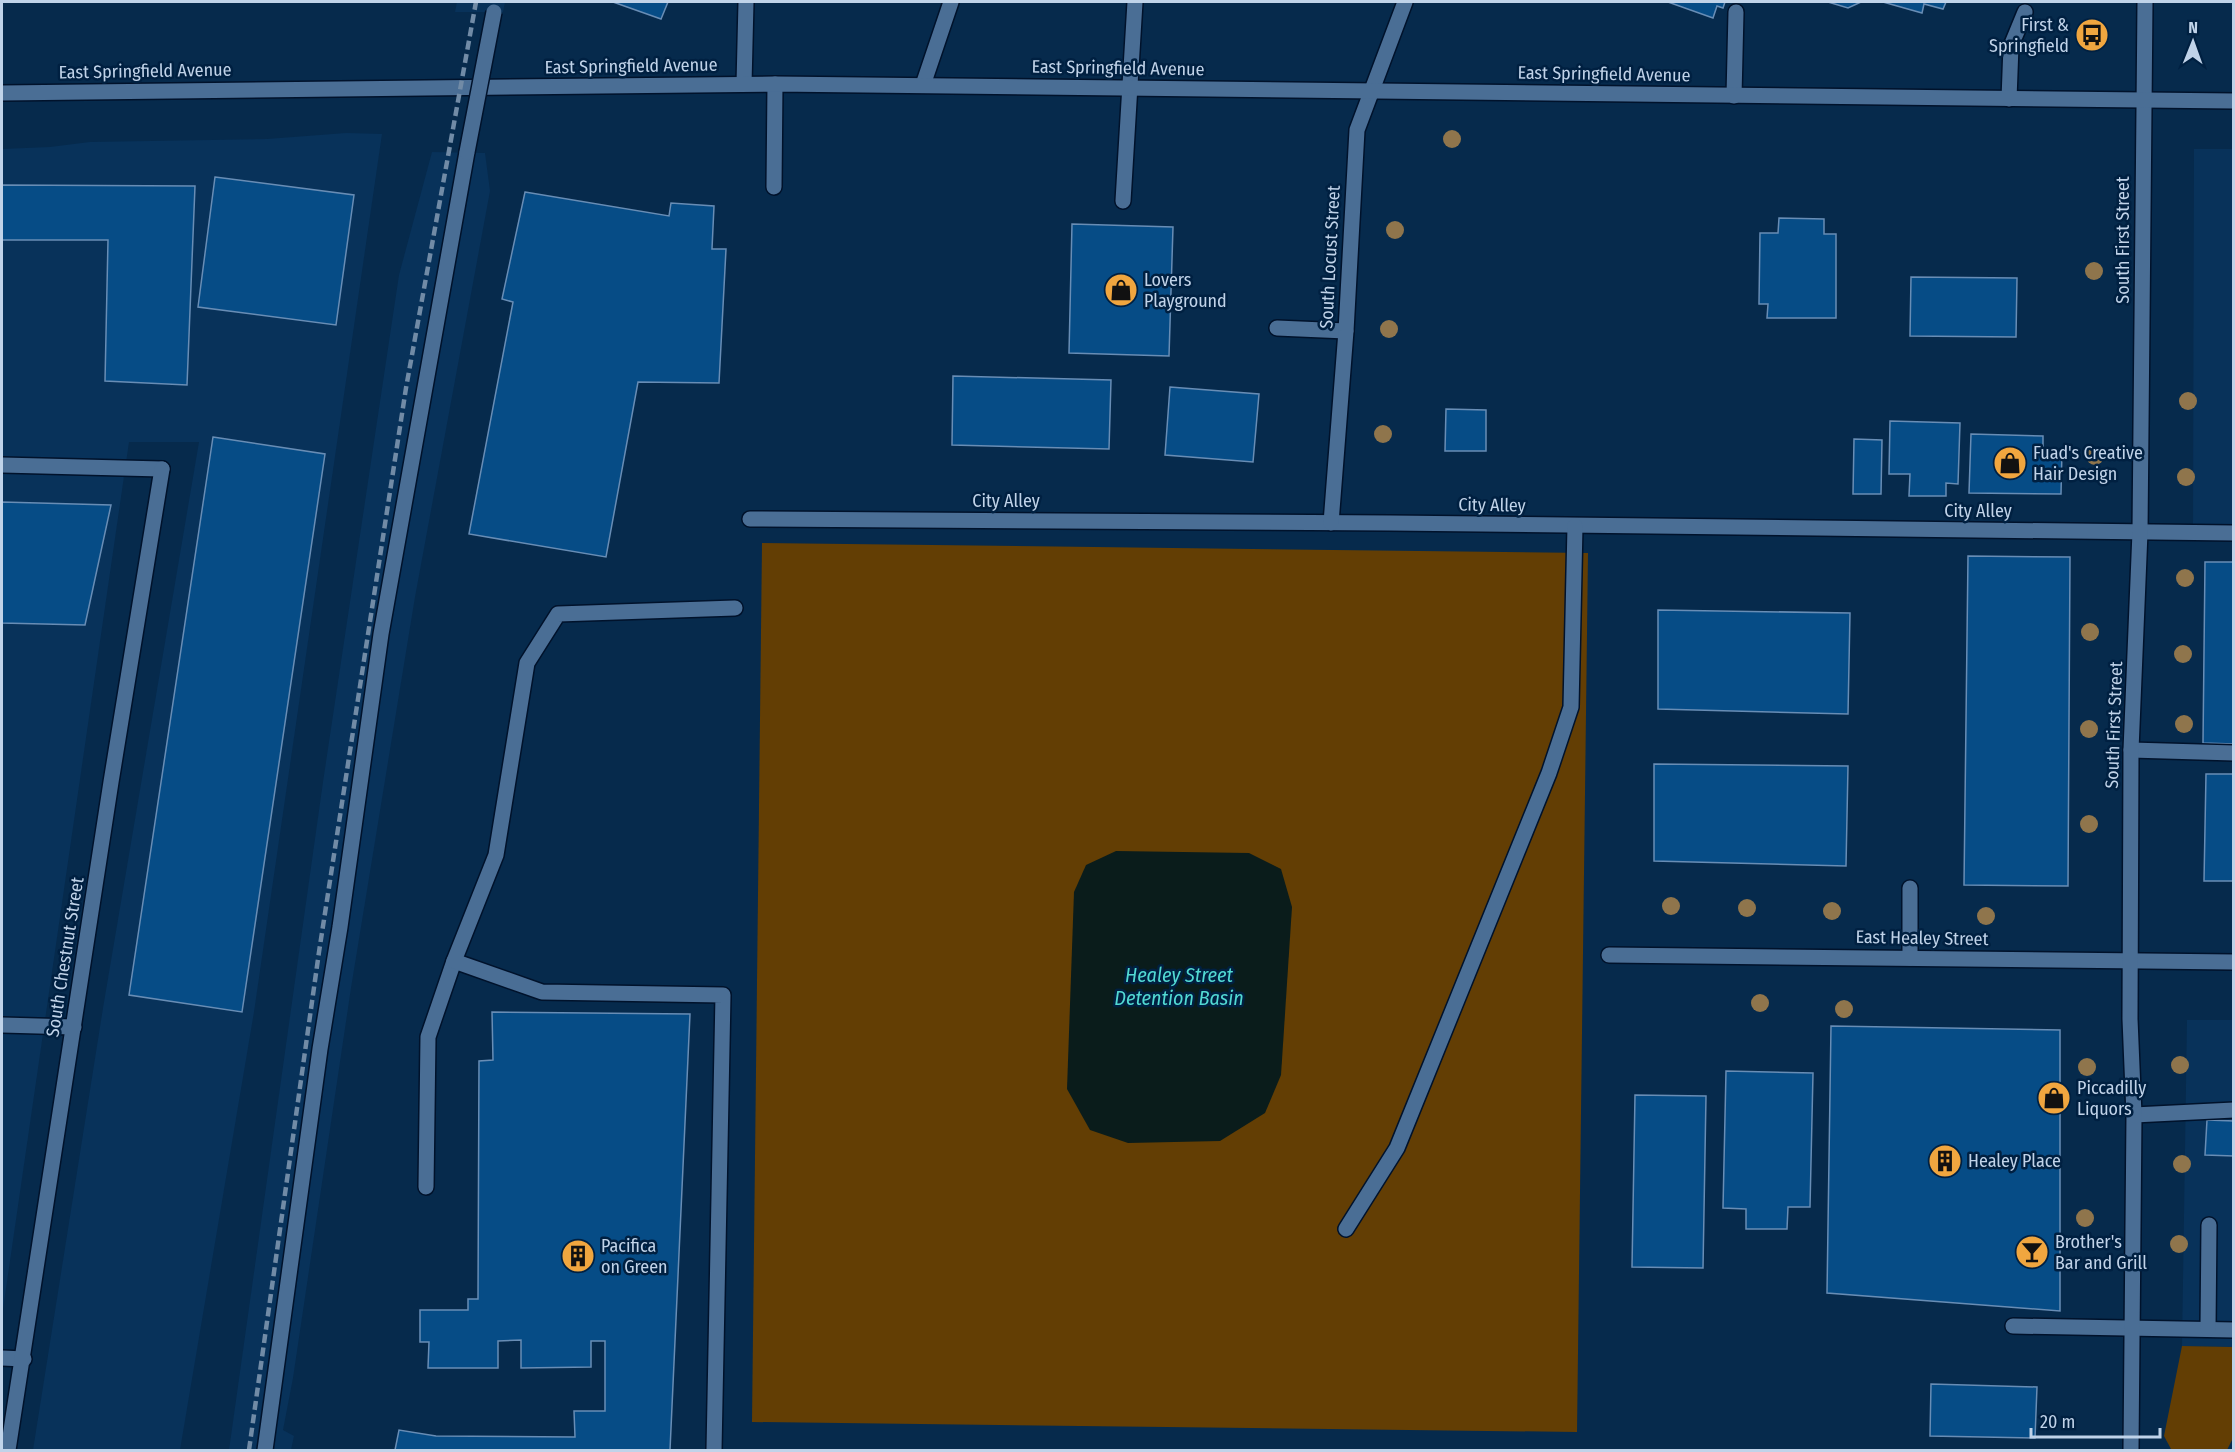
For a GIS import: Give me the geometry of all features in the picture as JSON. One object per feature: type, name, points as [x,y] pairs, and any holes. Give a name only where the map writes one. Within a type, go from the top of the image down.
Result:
[{"type":"street","points":[[744,84],[746,2]]},
{"type":"street","points":[[922,85],[951,2]]},
{"type":"street","points":[[1123,201],[1135,2]]},
{"type":"street","name":"South Locust Street","points":[[1331,523],[1346,331],[1357,130],[1405,2]]},
{"type":"street","name":"South First Street","points":[[2131,1450],[2134,1115],[2130,1019],[2132,750],[2140,532],[2145,2]]},
{"type":"street","points":[[265,1450],[320,1049],[381,634],[495,7]]},
{"type":"street","points":[[1734,96],[1736,12]]},
{"type":"street","points":[[2009,99],[2011,46],[2025,12]]},
{"type":"street","points":[[774,186],[775,84]]},
{"type":"street","name":"East Springfield Avenue","points":[[2,93],[775,84],[2234,101]]},
{"type":"street","points":[[1277,328],[1346,331]]},
{"type":"street","name":"South Chestnut Street","points":[[2,465],[162,469],[111,782],[24,1359],[8,1450]]},
{"type":"street","name":"City Alley","points":[[750,519],[2234,533]]},
{"type":"street","points":[[1346,1229],[1397,1148],[1553,762],[1571,707],[1575,526]]},
{"type":"street","points":[[426,1187],[428,1037],[454,961],[496,855],[527,663],[558,614],[735,608]]},
{"type":"street","points":[[2132,750],[2234,753]]},
{"type":"street","points":[[1910,888],[1910,958]]},
{"type":"street","name":"East Healey Street","points":[[1609,955],[2234,962]]},
{"type":"street","points":[[454,961],[542,992],[723,995],[714,1450]]},
{"type":"street","points":[[2,1025],[74,1027]]},
{"type":"street","points":[[2134,1115],[2234,1110]]},
{"type":"street","points":[[2208,1329],[2209,1225]]},
{"type":"street","points":[[2013,1326],[2234,1330]]},
{"type":"street","points":[[2,1358],[24,1359]]},
{"type":"shaded area","points":[[457,2],[505,2],[503,12],[455,12]]},
{"type":"shaded area","points":[[346,133],[382,134],[254,1012],[180,1450],[33,1450],[103,1008],[199,442],[129,442],[2,1316],[2,149],[50,147],[90,142],[267,139]]},
{"type":"shaded area","points":[[2194,149],[2233,149],[2233,533],[2193,533]]},
{"type":"shaded area","points":[[432,152],[485,153],[490,191],[415,597],[351,988],[293,1378],[283,1430],[294,1436],[291,1450],[229,1450],[323,782],[399,275]]},
{"type":"shaded area","points":[[762,543],[1588,553],[1577,1432],[752,1422]]},
{"type":"shaded area","points":[[2187,1020],[2233,1020],[2233,1347],[2182,1346]]},
{"type":"shaded area","points":[[2182,1346],[2233,1347],[2233,1438],[2227,1450],[2171,1449],[2164,1436]]},
{"type":"water","name":"Healey Street Detention Basin","points":[[1116,851],[1249,853],[1281,869],[1292,907],[1281,1075],[1265,1113],[1220,1141],[1128,1143],[1090,1130],[1067,1089],[1074,892],[1086,865]]},
{"type":"building","points":[[613,2],[668,2],[661,19]]},
{"type":"building","points":[[1668,2],[1725,2],[1723,8],[1717,6],[1713,18]]},
{"type":"building","points":[[1828,2],[1861,2],[1848,8]]},
{"type":"building","points":[[1883,2],[1946,2],[1943,9],[1924,4],[1922,13]]},
{"type":"building","points":[[215,177],[354,195],[336,325],[198,307]]},
{"type":"building","points":[[2,185],[195,186],[187,385],[105,381],[108,240],[2,240]]},
{"type":"building","points":[[525,192],[669,216],[671,203],[714,206],[712,249],[726,249],[719,383],[638,382],[606,557],[469,534],[513,302],[502,299]]},
{"type":"building","points":[[1779,218],[1824,219],[1824,234],[1836,234],[1836,318],[1767,318],[1768,304],[1759,304],[1760,233],[1778,233]]},
{"type":"building","name":"Lovers Playground","points":[[1072,224],[1173,227],[1169,356],[1069,353]]},
{"type":"building","points":[[1911,277],[2017,278],[2016,337],[1910,336]]},
{"type":"building","points":[[953,376],[1111,380],[1109,449],[952,445]]},
{"type":"building","points":[[1170,387],[1259,394],[1253,462],[1165,455]]},
{"type":"building","points":[[1446,409],[1486,410],[1486,451],[1445,451]]},
{"type":"building","points":[[1890,421],[1960,423],[1958,484],[1946,483],[1946,496],[1909,496],[1910,474],[1889,474]]},
{"type":"building","points":[[1971,434],[2043,436],[2043,449],[2062,450],[2061,494],[1969,493]]},
{"type":"building","points":[[213,437],[325,454],[242,1012],[129,995]]},
{"type":"building","points":[[1854,439],[1882,440],[1881,494],[1853,494]]},
{"type":"building","points":[[2,502],[111,505],[85,625],[2,623]]},
{"type":"building","points":[[1968,556],[2070,557],[2068,886],[1964,885]]},
{"type":"building","points":[[2205,562],[2234,562],[2234,744],[2203,743]]},
{"type":"building","points":[[1658,610],[1850,613],[1848,714],[1658,709]]},
{"type":"building","points":[[1654,764],[1848,766],[1846,866],[1654,861]]},
{"type":"building","points":[[2206,774],[2234,774],[2234,881],[2204,881]]},
{"type":"building","name":"Pacifica on Green","points":[[492,1012],[690,1014],[670,1450],[395,1450],[399,1430],[436,1436],[575,1437],[574,1411],[605,1411],[605,1341],[591,1341],[591,1367],[521,1368],[521,1340],[498,1341],[498,1368],[428,1368],[429,1342],[420,1342],[420,1310],[468,1310],[468,1299],[478,1299],[479,1061],[493,1060]]},
{"type":"building","name":"Healey Place","points":[[1831,1026],[2060,1030],[2060,1311],[1827,1293]]},
{"type":"building","points":[[1726,1071],[1813,1073],[1810,1207],[1788,1207],[1787,1229],[1746,1229],[1746,1209],[1723,1208]]},
{"type":"building","points":[[1635,1095],[1706,1096],[1703,1268],[1632,1267]]},
{"type":"building","points":[[2207,1120],[2234,1121],[2234,1156],[2205,1155]]},
{"type":"building","points":[[1931,1384],[2037,1387],[2035,1438],[1930,1436]]},
{"type":"railway","points":[[249,1450],[319,952],[406,388],[476,2]]},
{"type":"place","name":"First & Springfield","points":[[2092,35]]},
{"type":"place","name":"Lovers Playground","points":[[1121,290]]},
{"type":"place","name":"Fuad's Creative Hair Design","points":[[2010,463]]},
{"type":"place","name":"Piccadilly Liquors","points":[[2054,1098]]},
{"type":"place","name":"Healey Place","points":[[1945,1161]]},
{"type":"place","name":"Brother's Bar and Grill","points":[[2032,1252]]},
{"type":"place","name":"Pacifica on Green","points":[[578,1256]]}]
